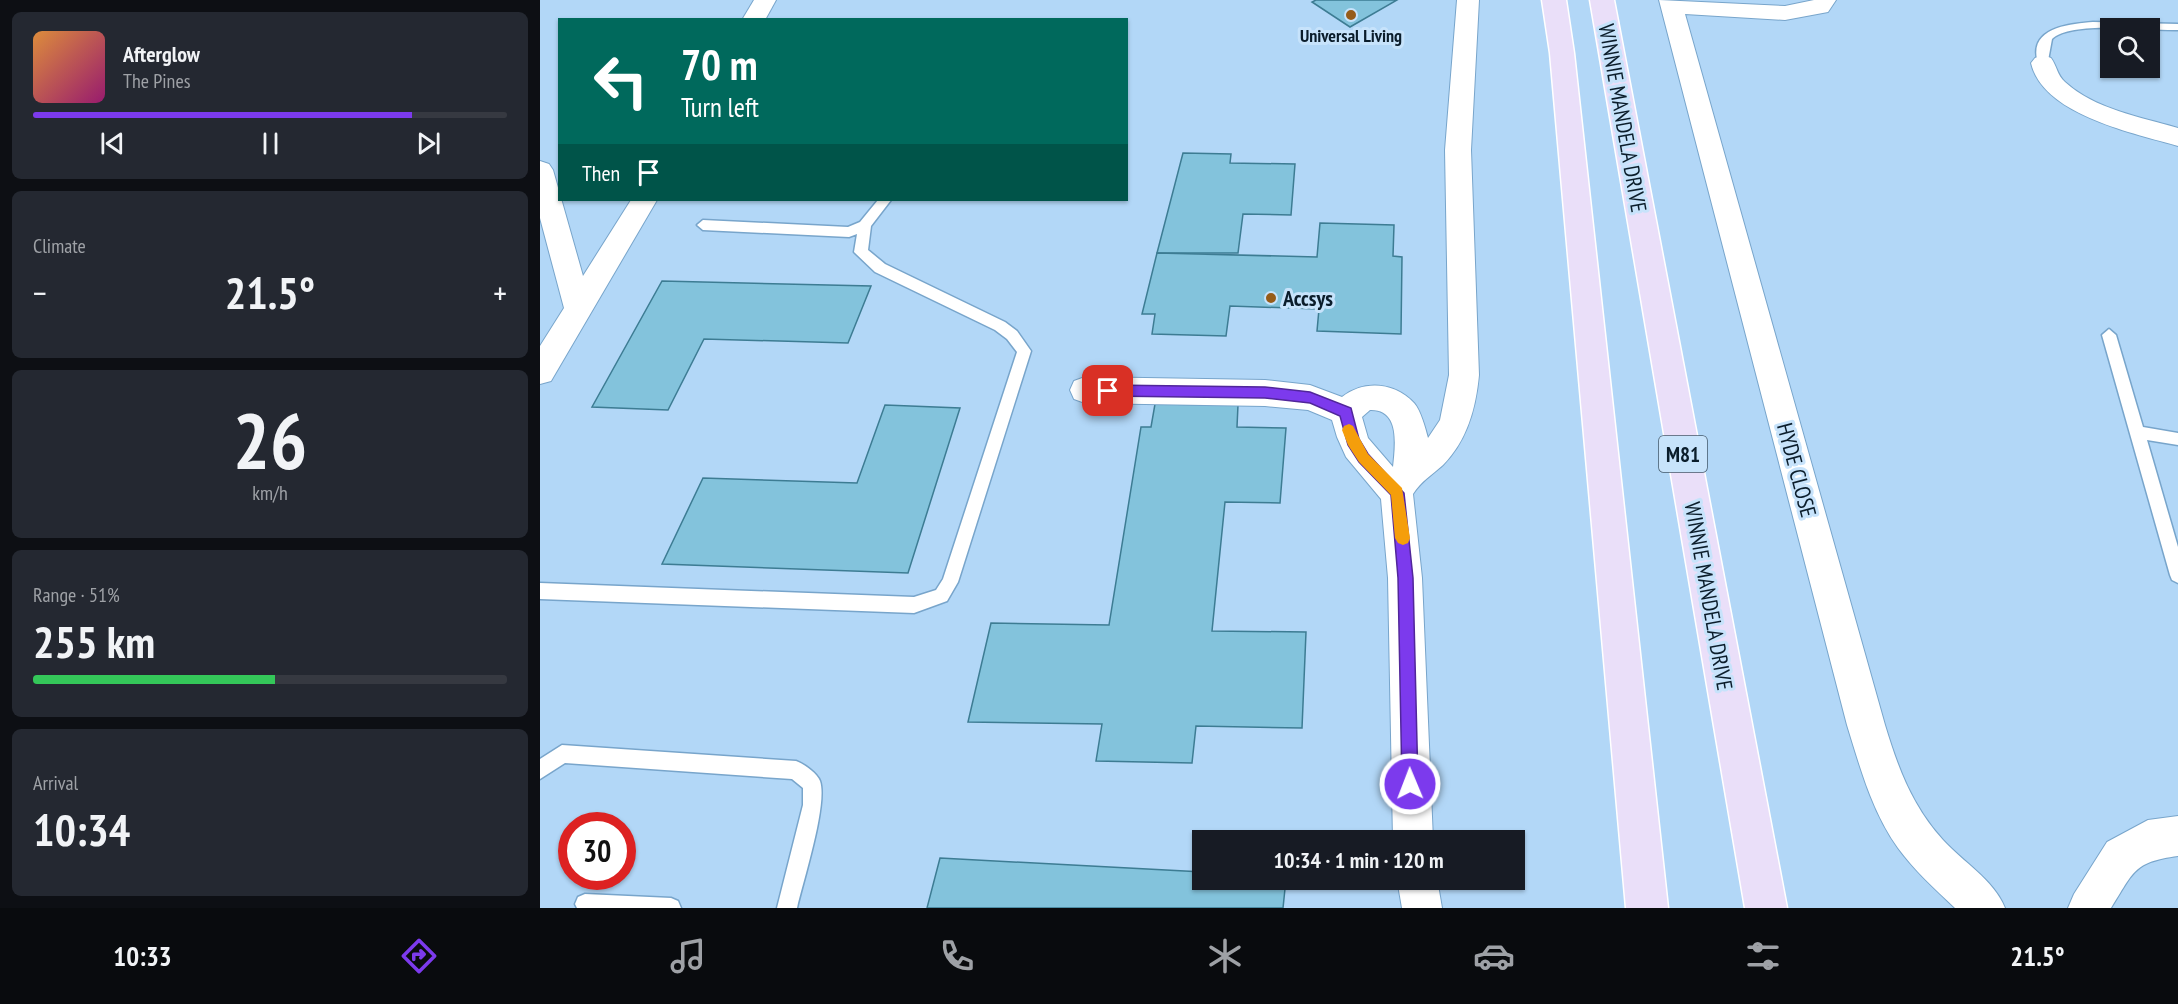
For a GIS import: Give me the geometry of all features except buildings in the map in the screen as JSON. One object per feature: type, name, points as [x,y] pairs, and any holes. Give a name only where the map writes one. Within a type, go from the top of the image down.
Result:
[{"type":"main road","points":[[1554,0],[1562,53],[1647,908]]},
{"type":"main road","name":"WINNIE MANDELA DRIVE","points":[[1602,0],[1766,908]]},
{"type":"street","points":[[754,18],[765,0]]},
{"type":"street","points":[[1402,483],[1444,442],[1455,422],[1462,400],[1464,375],[1458,152],[1460,101],[1467,64],[1468,0]]},
{"type":"street","points":[[1671,3],[1785,13],[1805,11],[1820,6],[1825,0]]},
{"type":"street","name":"HYDE CLOSE","points":[[1671,3],[1882,778],[1903,821],[1938,864],[1985,908]]},
{"type":"street","points":[[2043,63],[2047,77],[2072,99],[2094,110],[2178,137]]},
{"type":"street","points":[[540,170],[578,308]]},
{"type":"street","points":[[540,372],[643,201]]},
{"type":"street","points":[[1085,390],[1265,393],[1310,398],[1346,412]]},
{"type":"street","points":[[1346,412],[1362,399],[1373,397],[1387,400],[1404,413],[1412,437],[1402,483],[1413,830]]},
{"type":"street","points":[[1346,412],[1352,441],[1364,458],[1402,483]]},
{"type":"street","points":[[2088,908],[2121,856],[2148,840],[2178,836]]},
{"type":"street","points":[[1419,890],[1422,908]]},
{"type":"lane","points":[[2043,63],[2043,48],[2047,39],[2052,33],[2061,29],[2089,26],[2178,27]]},
{"type":"lane","points":[[704,225],[849,232],[865,225],[884,201]]},
{"type":"lane","points":[[540,591],[914,605],[941,596],[950,582],[1024,351],[1017,340],[1000,326],[879,268],[861,252],[865,225]]},
{"type":"lane","points":[[2109,335],[2178,575]]},
{"type":"lane","points":[[2137,432],[2178,439]]},
{"type":"lane","points":[[540,770],[562,754],[796,770],[812,784],[812,806],[787,908]]},
{"type":"lane","points":[[585,904],[671,908]]},
{"type":"slow traffic","points":[[1349,430],[1352,441],[1364,458],[1397,493],[1403,538]]},
{"type":"place","name":"Universal Living","points":[[1351,15]]},
{"type":"place","name":"Accsys","points":[[1271,298]]},
{"type":"route","points":[[1108,391],[1265,393],[1310,398],[1346,412],[1352,441],[1364,458],[1397,493],[1406,578],[1410,784]]}]
